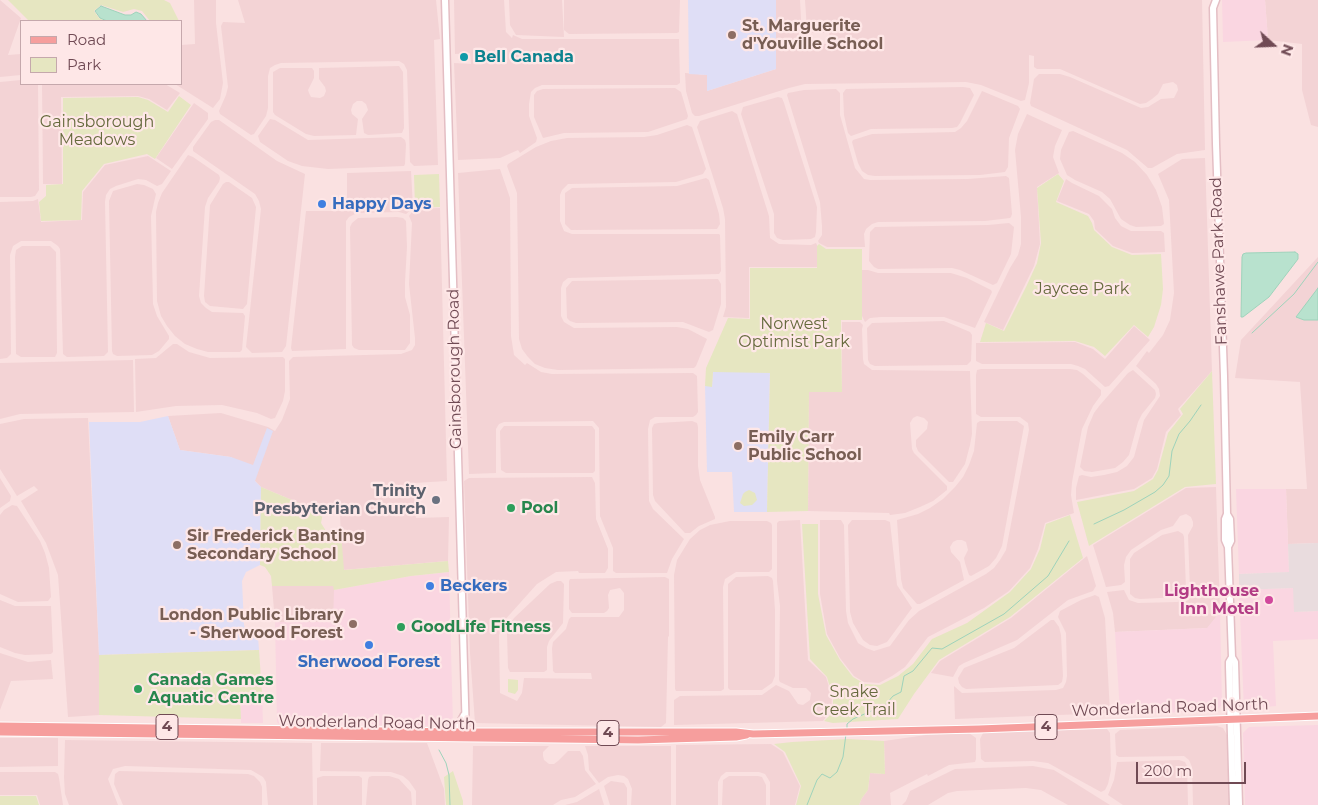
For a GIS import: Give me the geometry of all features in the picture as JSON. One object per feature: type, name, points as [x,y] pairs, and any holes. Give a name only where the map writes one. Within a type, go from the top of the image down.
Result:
[{"type":"main road","name":"Gainsborough Road","points":[[445,0],[466,735]]},
{"type":"main road","name":"Fanshawe Park Road","points":[[1210,0],[1213,8]]},
{"type":"main road","name":"Fanshawe Park Road","points":[[1216,0],[1213,8],[1216,158],[1227,514],[1230,519],[1231,541],[1228,547],[1232,657],[1235,662],[1233,719]]},
{"type":"main road","points":[[444,732],[456,728],[465,714]]},
{"type":"main road","name":"Wonderland Road North","points":[[0,726],[444,732],[466,735],[543,732],[736,732],[753,734],[989,729],[1318,716]]},
{"type":"main road","points":[[1233,719],[1233,805]]},
{"type":"main road","points":[[1233,719],[1239,805]]},
{"type":"main road","name":"Wonderland Road North","points":[[0,732],[466,735],[666,740],[736,738],[753,734]]},
{"type":"shaded area","points":[[0,0],[21,18],[8,55],[20,54],[20,75],[0,77]]},
{"type":"shaded area","points":[[194,0],[216,0],[216,23],[223,83],[220,99],[213,108],[177,85],[182,85],[182,45],[195,44]]},
{"type":"shaded area","points":[[238,0],[436,0],[440,39],[434,40],[438,165],[414,166],[410,162],[407,70],[404,64],[399,61],[281,63],[270,68],[268,76],[268,108],[266,116],[254,134],[251,135],[220,114],[219,111],[228,87],[221,26],[223,22],[245,23]]},
{"type":"shaded area","points":[[454,0],[504,0],[506,32],[512,38],[513,35],[522,39],[679,39],[680,83],[677,85],[542,85],[531,92],[529,104],[529,116],[537,138],[536,142],[520,153],[518,150],[500,158],[458,160],[454,63],[471,64],[470,53],[455,54]]},
{"type":"shaded area","points":[[509,0],[562,0],[564,37],[516,35],[510,25]]},
{"type":"shaded area","points":[[564,0],[680,0],[679,32],[569,34],[564,30]]},
{"type":"shaded area","name":"St. Marguerite d'Youville School","points":[[688,0],[776,0],[776,69],[707,91],[707,75],[689,74]]},
{"type":"shaded area","points":[[776,0],[800,0],[802,37],[805,40],[831,44],[829,33],[813,33],[807,30],[805,0],[1202,0],[1205,150],[1177,154],[1152,168],[1148,168],[1127,150],[1031,106],[1030,103],[1034,79],[1039,74],[1060,74],[1070,77],[1141,108],[1148,107],[1161,99],[1174,98],[1178,90],[1177,85],[1173,82],[1163,84],[1158,94],[1146,103],[1140,104],[1060,69],[1037,69],[1034,67],[1034,56],[1029,55],[1029,83],[1025,100],[1021,101],[981,85],[966,82],[805,84],[695,116],[692,113],[686,91],[685,73],[707,75],[707,91],[776,69]]},
{"type":"shaded area","points":[[1222,0],[1265,0],[1268,40],[1223,42]]},
{"type":"shaded area","points":[[1265,0],[1318,0],[1318,127],[1311,125],[1302,90],[1302,44],[1268,40]]},
{"type":"shaded area","points":[[101,6],[125,15],[131,15],[136,12],[141,14],[146,20],[105,20],[100,18],[95,11]]},
{"type":"shaded area","points":[[399,66],[403,72],[404,128],[402,133],[368,135],[364,133],[362,119],[368,110],[366,104],[362,101],[357,101],[353,104],[351,110],[352,114],[358,119],[356,135],[314,136],[306,134],[273,112],[273,72],[280,68],[312,68],[314,78],[308,90],[311,97],[320,98],[324,96],[326,91],[319,79],[319,68]]},
{"type":"shaded area","points":[[20,80],[20,85],[38,85],[39,190],[35,196],[0,197],[0,82]]},
{"type":"shaded area","points":[[42,85],[167,85],[180,93],[167,110],[149,99],[138,96],[61,97],[62,184],[43,184]]},
{"type":"shaded area","points":[[675,88],[681,92],[688,116],[687,119],[648,132],[564,133],[543,138],[534,117],[534,95],[537,91],[543,89]]},
{"type":"shaded area","points":[[970,88],[974,95],[957,127],[871,129],[851,136],[848,133],[844,115],[843,93],[846,89]]},
{"type":"shaded area","points":[[836,89],[840,93],[840,115],[855,168],[864,179],[968,179],[1006,176],[1009,178],[1011,217],[985,221],[878,222],[866,229],[864,234],[865,247],[827,247],[819,243],[818,241],[822,235],[820,202],[787,95],[788,93],[804,90]]},
{"type":"shaded area","points":[[982,91],[1018,106],[1020,109],[1009,138],[1008,167],[1005,172],[980,175],[875,176],[868,175],[862,171],[858,163],[853,140],[872,134],[955,132],[967,121]]},
{"type":"shaded area","points":[[778,97],[782,98],[784,103],[817,207],[816,232],[815,237],[811,239],[783,240],[777,238],[774,233],[774,214],[741,114],[743,107]]},
{"type":"shaded area","points":[[194,103],[208,113],[208,119],[172,169],[156,158]]},
{"type":"shaded area","points":[[732,111],[737,114],[769,216],[770,238],[779,244],[811,245],[816,243],[817,245],[817,267],[749,267],[749,318],[723,317],[726,307],[725,219],[697,127],[700,121]]},
{"type":"shaded area","points":[[1027,114],[1062,130],[1055,146],[1053,157],[1059,173],[1037,187],[1040,244],[1034,266],[1003,330],[984,322],[1018,255],[1021,244],[1021,217],[1015,150],[1018,134]]},
{"type":"shaded area","points":[[270,119],[275,120],[308,140],[401,137],[405,140],[406,144],[405,164],[404,166],[328,169],[302,166],[288,161],[260,142],[258,136]]},
{"type":"shaded area","points":[[219,120],[277,161],[305,174],[286,346],[282,352],[252,353],[246,347],[261,209],[255,194],[193,151],[193,147],[211,122]]},
{"type":"shaded area","points":[[687,125],[692,127],[706,169],[703,174],[676,182],[568,184],[560,195],[560,221],[564,231],[572,234],[719,234],[721,271],[719,274],[568,278],[563,282],[561,288],[561,316],[564,322],[574,328],[677,327],[688,329],[707,339],[696,366],[694,368],[558,370],[535,364],[522,349],[519,339],[517,193],[507,166],[508,164],[536,147],[551,141],[567,138],[644,137],[657,135]]},
{"type":"shaded area","points":[[1073,131],[1122,153],[1135,162],[1147,175],[1156,190],[1162,207],[1164,224],[1161,226],[1136,227],[1130,225],[1121,219],[1110,199],[1102,192],[1067,175],[1060,159],[1061,150],[1069,132]]},
{"type":"shaded area","points":[[188,155],[219,175],[220,178],[205,207],[199,296],[201,303],[212,312],[243,313],[245,316],[242,350],[240,352],[208,352],[185,344],[167,326],[161,316],[157,301],[156,212],[162,193]]},
{"type":"shaded area","points":[[148,156],[171,171],[162,184],[157,186],[146,180],[138,179],[110,189],[106,195],[108,352],[104,356],[67,357],[63,354],[60,249],[51,241],[21,241],[13,246],[10,255],[11,354],[7,358],[0,359],[0,202],[33,201],[38,199],[41,222],[82,220],[83,192],[105,165]]},
{"type":"shaded area","points":[[1205,158],[1212,371],[1178,409],[1181,415],[1166,432],[1157,469],[1152,478],[1134,489],[1076,500],[1079,476],[1104,475],[1117,472],[1127,466],[1134,457],[1144,420],[1160,396],[1156,384],[1136,366],[1147,351],[1149,353],[1163,335],[1170,320],[1174,293],[1169,200],[1158,174],[1182,159]]},
{"type":"shaded area","points":[[500,169],[510,198],[511,336],[514,355],[525,365],[527,363],[541,372],[552,374],[693,373],[697,376],[698,412],[696,415],[693,417],[655,417],[650,420],[648,429],[649,501],[653,509],[684,539],[672,559],[667,573],[616,573],[613,571],[613,548],[600,516],[599,428],[593,421],[504,422],[499,424],[496,429],[496,473],[469,474],[458,173]]},
{"type":"shaded area","points":[[411,171],[413,208],[406,214],[399,212],[357,213],[346,221],[346,349],[292,351],[306,211],[347,211],[347,173]]},
{"type":"shaded area","points":[[706,178],[709,180],[719,214],[720,224],[717,229],[571,230],[565,224],[565,193],[572,188],[677,186]]},
{"type":"shaded area","points":[[1066,179],[1099,196],[1112,209],[1115,218],[1121,226],[1131,231],[1161,231],[1164,233],[1165,252],[1132,253],[1113,246],[1095,229],[1094,221],[1089,214],[1057,201]]},
{"type":"shaded area","points":[[226,182],[229,182],[252,198],[256,207],[247,304],[243,309],[210,306],[205,302],[204,296],[210,205]]},
{"type":"shaded area","points":[[137,184],[153,189],[156,194],[151,216],[153,304],[169,339],[159,351],[152,355],[117,356],[112,351],[109,201],[113,191]]},
{"type":"shaded area","points":[[440,208],[447,481],[414,483],[416,518],[449,517],[448,561],[343,570],[340,516],[323,513],[261,487],[231,457],[180,450],[168,416],[221,413],[268,427],[275,431],[282,420],[290,399],[289,361],[293,357],[401,354],[412,350],[415,345],[415,338],[409,284],[412,223],[409,216],[414,209]]},
{"type":"shaded area","points":[[358,218],[403,218],[406,221],[405,297],[410,315],[410,343],[405,350],[359,350],[352,345],[350,227]]},
{"type":"shaded area","points":[[1009,223],[1014,227],[1011,254],[997,283],[993,285],[952,268],[878,269],[869,261],[870,232],[875,227]]},
{"type":"shaded area","points":[[22,246],[50,246],[56,252],[57,353],[55,357],[21,357],[16,354],[15,257],[16,250]]},
{"type":"shaded area","points":[[1295,252],[1298,254],[1298,259],[1269,297],[1241,317],[1243,254]]},
{"type":"shaded area","points":[[1318,257],[1318,543],[1288,544],[1286,489],[1307,489],[1300,382],[1235,378],[1241,340]]},
{"type":"shaded area","points":[[862,270],[878,273],[951,273],[967,278],[992,292],[975,328],[944,317],[881,317],[870,318],[865,322],[862,316]]},
{"type":"shaded area","points":[[718,279],[721,284],[721,304],[713,330],[709,332],[683,322],[576,323],[567,318],[566,288],[572,281]]},
{"type":"shaded area","points":[[1318,288],[1318,320],[1304,320],[1296,317]]},
{"type":"shaded area","points":[[944,321],[970,332],[972,335],[971,361],[967,365],[875,366],[870,364],[868,360],[867,328],[872,323]]},
{"type":"shaded area","points":[[842,322],[860,322],[863,325],[864,364],[872,370],[970,371],[972,434],[965,464],[953,482],[949,482],[918,451],[916,440],[927,429],[928,422],[924,418],[917,416],[913,418],[910,423],[912,449],[947,486],[947,490],[933,501],[905,513],[890,515],[889,513],[808,511],[809,391],[842,392]]},
{"type":"shaded area","points":[[1134,326],[1150,340],[1109,386],[1105,387],[1085,369],[1071,364],[982,364],[976,361],[976,343],[1075,342],[1093,349],[1105,359]]},
{"type":"shaded area","points":[[173,344],[177,344],[189,352],[210,358],[283,357],[285,359],[285,391],[283,401],[275,418],[271,419],[257,413],[222,405],[176,406],[136,412],[135,359],[156,358]]},
{"type":"shaded area","points":[[133,360],[134,412],[20,414],[0,419],[0,363]]},
{"type":"shaded area","points":[[977,370],[1077,370],[1101,390],[1101,395],[1093,406],[1082,429],[1072,482],[1071,495],[1074,513],[1045,523],[1038,549],[1030,568],[1009,591],[984,608],[928,637],[905,667],[892,676],[879,683],[864,682],[854,676],[840,658],[827,634],[820,594],[820,520],[841,520],[844,525],[846,611],[848,623],[858,643],[874,651],[890,646],[909,620],[919,611],[994,568],[1006,550],[1029,430],[1028,423],[1020,417],[981,417],[976,414],[976,375]]},
{"type":"shaded area","points":[[1133,370],[1155,390],[1156,394],[1138,422],[1129,455],[1115,468],[1092,472],[1084,471],[1080,467],[1088,427],[1094,413],[1128,373]]},
{"type":"shaded area","name":"Emily Carr Public School","points":[[713,372],[770,372],[767,512],[734,512],[732,472],[707,472],[705,386],[712,386]]},
{"type":"shaded area","name":"Sir Frederick Banting Secondary School","points":[[168,416],[180,450],[231,457],[253,465],[267,428],[273,431],[255,481],[261,487],[260,565],[246,572],[242,581],[244,625],[246,630],[258,637],[259,650],[99,655],[89,422],[140,422]]},
{"type":"shaded area","points":[[88,418],[99,655],[99,715],[68,717],[58,575],[46,543],[21,501],[38,490],[34,486],[17,496],[0,469],[0,424],[24,419]]},
{"type":"shaded area","points":[[692,421],[697,423],[698,427],[700,480],[715,519],[699,526],[690,533],[685,533],[655,501],[653,495],[652,428],[654,424],[658,423]]},
{"type":"shaded area","points":[[980,421],[1017,421],[1024,426],[1002,546],[996,558],[989,566],[971,576],[969,575],[964,558],[968,550],[966,542],[957,540],[953,542],[950,547],[951,552],[960,562],[964,580],[917,604],[903,588],[897,520],[918,514],[930,508],[955,487],[969,465],[974,451],[977,423]]},
{"type":"shaded area","points":[[504,426],[592,426],[595,430],[595,471],[593,473],[506,473],[501,470],[500,431]]},
{"type":"shaded area","points":[[592,477],[595,483],[596,519],[608,549],[608,568],[605,573],[556,572],[537,584],[503,622],[499,635],[500,693],[517,701],[522,693],[524,678],[592,679],[591,673],[555,673],[553,671],[553,642],[566,629],[571,617],[619,617],[624,610],[624,593],[620,588],[610,590],[608,595],[609,608],[604,613],[572,613],[569,609],[570,579],[665,577],[669,579],[666,723],[661,727],[475,723],[470,653],[464,481],[469,478]]},
{"type":"shaded area","points":[[0,478],[11,496],[10,501],[0,508]]},
{"type":"shaded area","points":[[1216,487],[1220,612],[1208,628],[1115,632],[1113,613],[1107,592],[1124,590],[1129,600],[1138,603],[1183,601],[1189,594],[1188,535],[1193,522],[1191,517],[1186,514],[1180,516],[1173,526],[1161,530],[1131,550],[1126,557],[1124,565],[1125,582],[1121,585],[1106,587],[1093,545],[1186,488]]},
{"type":"shaded area","points":[[1236,489],[1286,489],[1289,572],[1239,574]]},
{"type":"shaded area","points":[[12,505],[17,506],[40,541],[45,553],[49,568],[51,597],[48,601],[18,602],[0,594],[0,515]]},
{"type":"shaded area","points":[[800,520],[808,660],[826,677],[832,697],[831,711],[823,721],[674,725],[674,700],[680,696],[762,695],[776,685],[789,691],[798,704],[803,705],[810,700],[811,693],[806,688],[793,688],[779,680],[780,606],[777,581],[777,523],[779,521]]},
{"type":"shaded area","points":[[852,520],[885,520],[890,522],[897,585],[912,608],[887,642],[877,646],[870,645],[863,640],[853,623],[850,612],[848,525]]},
{"type":"shaded area","points":[[730,521],[767,521],[771,523],[772,569],[769,572],[736,572],[725,579],[723,587],[724,689],[721,691],[676,691],[674,575],[677,560],[690,539],[700,530],[710,525]]},
{"type":"shaded area","points":[[1178,531],[1184,537],[1186,589],[1184,594],[1180,597],[1135,598],[1130,594],[1130,559],[1134,553],[1162,535]]},
{"type":"shaded area","points":[[1318,543],[1318,611],[1294,612],[1293,588],[1239,590],[1239,574],[1289,572],[1288,544]]},
{"type":"shaded area","points":[[1087,556],[1096,586],[1093,591],[1068,600],[1017,640],[959,666],[953,677],[931,673],[940,661],[1011,618]]},
{"type":"shaded area","points":[[449,572],[453,726],[279,724],[277,722],[275,622],[333,622],[334,590],[411,576]]},
{"type":"shaded area","points":[[768,576],[773,581],[775,676],[772,683],[762,690],[730,690],[728,688],[728,584],[736,577]]},
{"type":"shaded area","points":[[561,581],[564,584],[563,623],[549,641],[547,647],[547,670],[544,672],[510,672],[508,668],[507,633],[509,625],[550,584]]},
{"type":"shaded area","points":[[272,586],[334,586],[334,622],[275,622]]},
{"type":"shaded area","points":[[1294,588],[1295,612],[1318,611],[1318,639],[1273,641],[1276,706],[1244,709],[1239,590]]},
{"type":"shaded area","points":[[1095,595],[1099,597],[1105,618],[1110,713],[955,719],[954,686],[962,693],[1056,690],[1063,688],[1067,676],[1066,633],[1058,617],[1060,611]]},
{"type":"shaded area","points":[[0,600],[15,606],[51,606],[53,652],[51,654],[25,655],[0,647]]},
{"type":"shaded area","points":[[1220,612],[1222,704],[1217,711],[1124,714],[1120,712],[1115,632],[1207,628]]},
{"type":"shaded area","points":[[1051,620],[1054,620],[1059,627],[1061,635],[1063,676],[1062,682],[1058,685],[966,689],[959,683],[958,678],[964,668],[1014,648]]},
{"type":"shaded area","points":[[0,653],[28,662],[51,660],[53,679],[11,681],[0,710]]},
{"type":"shaded area","points":[[262,693],[263,723],[241,723],[240,694]]},
{"type":"shaded area","points":[[1318,725],[1318,805],[1245,805],[1243,733],[1249,727]]},
{"type":"shaded area","points":[[1217,726],[1223,728],[1227,735],[1229,805],[1193,805],[1192,767],[1189,760],[1184,756],[1119,757],[1116,755],[1115,734],[1120,730]]},
{"type":"shaded area","points":[[1107,729],[1110,733],[1111,770],[1108,784],[1105,790],[1101,792],[1048,763],[1033,761],[985,762],[981,759],[980,739],[986,731]]},
{"type":"shaded area","points":[[969,733],[976,738],[975,762],[949,765],[928,776],[927,774],[890,793],[891,805],[859,805],[868,790],[870,773],[885,774],[884,741],[926,735]]},
{"type":"shaded area","points":[[0,738],[58,738],[58,766],[0,767]]},
{"type":"shaded area","points":[[65,740],[312,743],[313,805],[268,805],[266,782],[263,777],[251,770],[125,766],[113,769],[108,779],[118,805],[69,805],[65,794],[64,778]]},
{"type":"shaded area","points":[[321,743],[427,743],[444,789],[445,805],[416,805],[416,791],[409,781],[403,776],[391,772],[320,771]]},
{"type":"shaded area","points":[[771,744],[783,752],[800,786],[795,805],[770,805],[770,782],[765,774],[759,772],[726,772],[718,782],[718,805],[676,805],[676,745]]},
{"type":"shaded area","points":[[473,746],[549,746],[543,752],[543,756],[544,760],[549,764],[554,764],[568,751],[580,751],[583,756],[585,770],[596,784],[575,797],[561,800],[553,805],[472,805]]},
{"type":"shaded area","points":[[585,746],[671,746],[671,805],[631,805],[632,789],[628,779],[618,775],[608,777],[599,783],[589,770]]},
{"type":"shaded area","points":[[1179,760],[1185,762],[1187,766],[1188,805],[1123,805],[1108,795],[1114,780],[1117,762]]},
{"type":"shaded area","points":[[1033,766],[1054,770],[1110,805],[1068,805],[1041,790],[1026,788],[957,791],[948,793],[928,805],[902,805],[910,791],[955,769]]},
{"type":"shaded area","points":[[119,771],[248,774],[254,776],[260,782],[262,787],[262,805],[123,805],[114,784],[115,774]]},
{"type":"shaded area","points":[[0,772],[55,772],[59,778],[63,805],[40,805],[37,795],[0,795]]},
{"type":"shaded area","points":[[323,776],[359,776],[362,778],[362,805],[317,805],[317,778]]},
{"type":"shaded area","points":[[372,776],[389,776],[399,779],[411,792],[412,805],[366,805],[368,780]]},
{"type":"shaded area","points":[[729,776],[762,777],[766,785],[766,805],[722,805],[723,780]]},
{"type":"shaded area","points":[[611,781],[624,783],[627,788],[627,805],[610,805],[604,786]]},
{"type":"shaded area","points":[[599,789],[604,805],[565,805],[577,802]]},
{"type":"green space","points":[[8,0],[164,0],[170,3],[178,20],[149,20],[142,11],[134,9],[123,12],[101,5],[94,11],[103,20],[28,20]]},
{"type":"green space","name":"Gainsborough Meadows","points":[[179,96],[191,105],[155,159],[147,154],[104,164],[82,191],[81,220],[41,221],[39,202],[46,196],[46,185],[63,184],[63,98],[138,97],[148,100],[168,112]]},
{"type":"green space","points":[[439,174],[440,207],[415,208],[414,175]]},
{"type":"green space","name":"Jaycee Park","points":[[1058,174],[1064,181],[1056,202],[1088,216],[1094,230],[1112,247],[1132,255],[1161,254],[1163,289],[1161,305],[1154,327],[1148,337],[1134,325],[1105,356],[1094,347],[1075,341],[980,342],[986,323],[1004,331],[1027,285],[1037,263],[1041,243],[1037,188]]},
{"type":"green space","name":"Norwest Optimist Park","points":[[819,244],[826,249],[862,249],[862,320],[841,320],[842,392],[809,392],[808,511],[767,512],[770,373],[713,372],[712,387],[705,386],[706,368],[728,318],[750,319],[750,268],[817,268],[817,246]]},
{"type":"green space","points":[[1212,371],[1216,484],[1185,487],[1089,546],[1077,502],[1134,491],[1153,479],[1158,470],[1168,433],[1183,414],[1180,409]]},
{"type":"green space","points":[[261,487],[323,513],[321,523],[328,534],[341,533],[344,570],[448,561],[449,572],[411,576],[334,590],[333,586],[272,586],[271,576],[265,567],[260,565]]},
{"type":"green space","points":[[749,490],[755,493],[757,500],[752,505],[744,506],[740,503],[743,494]]},
{"type":"green space","name":"Snake Creek Trail","points":[[1070,515],[1083,558],[1010,617],[939,660],[898,719],[833,723],[824,721],[833,712],[833,698],[827,677],[810,659],[802,524],[818,524],[818,594],[826,635],[840,660],[853,677],[865,684],[880,685],[898,676],[913,664],[932,639],[967,623],[1010,592],[1031,569],[1040,549],[1046,524]]},
{"type":"green space","points":[[259,650],[262,693],[240,694],[241,719],[99,715],[99,655]]},
{"type":"green space","points":[[508,679],[518,680],[518,690],[515,694],[508,692]]},
{"type":"green space","points":[[848,739],[884,741],[885,774],[870,773],[868,790],[859,805],[796,805],[801,786],[785,752],[774,744]]},
{"type":"green space","points":[[453,771],[463,805],[446,805],[444,777]]},
{"type":"green space","points":[[0,796],[36,796],[39,805],[0,805]]},
{"type":"waterway","points":[[1252,333],[1294,294],[1318,262]]},
{"type":"waterway","points":[[1094,524],[1124,510],[1155,492],[1163,485],[1169,476],[1172,451],[1179,434],[1201,405]]},
{"type":"waterway","points":[[886,704],[893,696],[901,692],[904,676],[913,671],[932,648],[942,649],[1004,614],[1048,576],[1069,541]]},
{"type":"waterway","points":[[847,728],[847,724],[853,719],[876,709]]},
{"type":"waterway","points":[[807,805],[817,780],[822,774],[830,778],[837,772],[843,757],[846,734]]},
{"type":"waterway","points":[[439,750],[446,763],[449,775],[450,805]]},
{"type":"place","name":"St. Marguerite d'Youville School","points":[[732,35]]},
{"type":"place","name":"Bell Canada","points":[[464,57]]},
{"type":"place","name":"Happy Days","points":[[322,204]]},
{"type":"place","name":"Emily Carr Public School","points":[[738,446]]},
{"type":"place","name":"Trinity Presbyterian Church","points":[[436,500]]},
{"type":"place","name":"Pool","points":[[511,508]]},
{"type":"place","name":"Sir Frederick Banting Secondary School","points":[[177,545]]},
{"type":"place","name":"Beckers","points":[[430,586]]},
{"type":"place","name":"Lighthouse Inn Motel","points":[[1269,600]]},
{"type":"place","name":"London Public Library - Sherwood Forest","points":[[353,624]]},
{"type":"place","name":"GoodLife Fitness","points":[[401,627]]},
{"type":"place","name":"Sherwood Forest","points":[[369,645]]},
{"type":"place","name":"Canada Games Aquatic Centre","points":[[138,689]]}]
